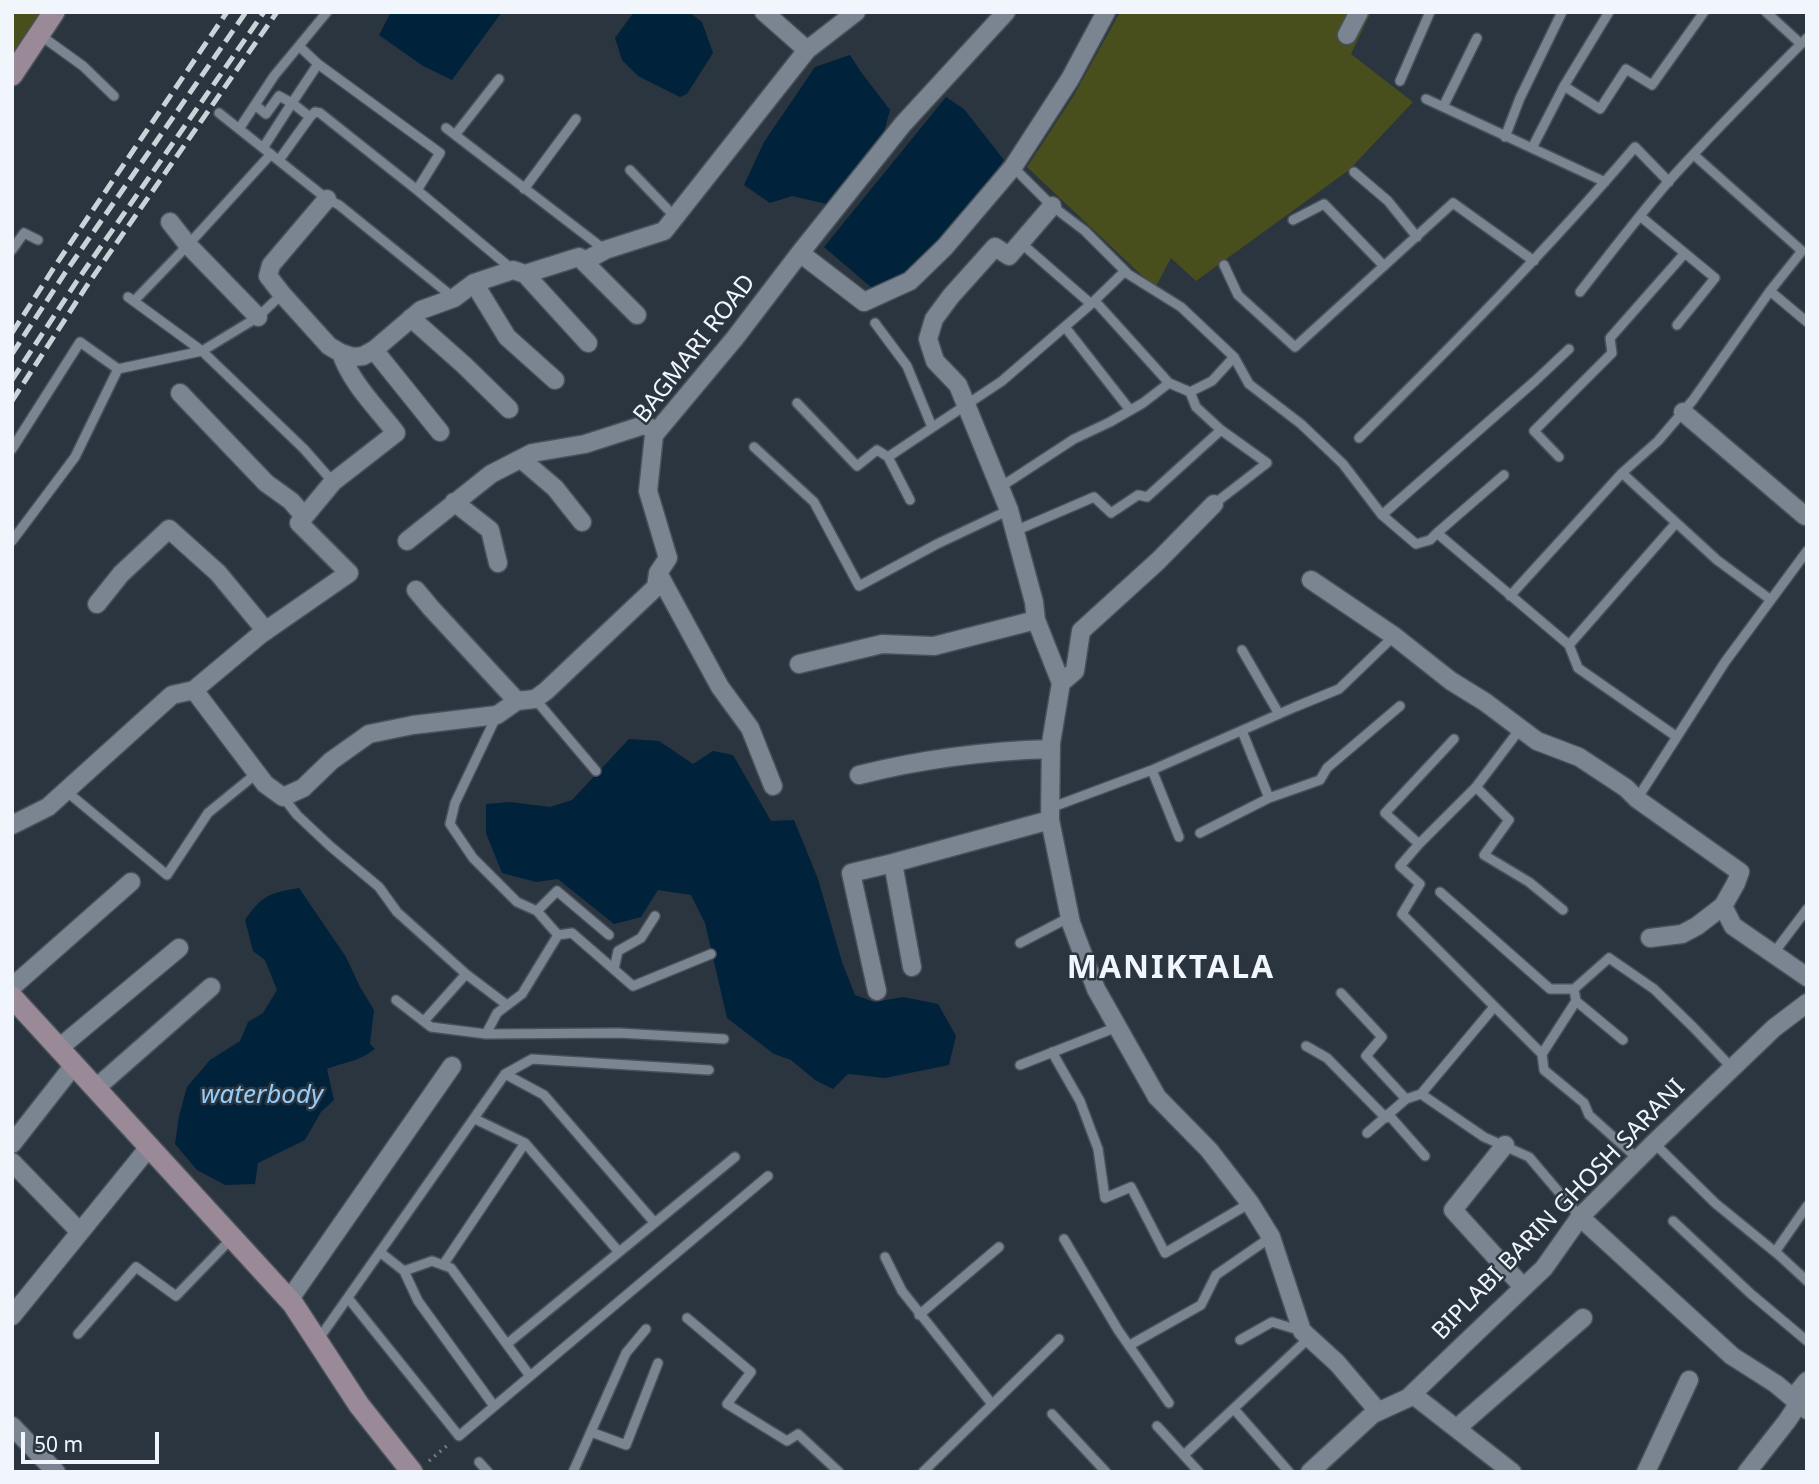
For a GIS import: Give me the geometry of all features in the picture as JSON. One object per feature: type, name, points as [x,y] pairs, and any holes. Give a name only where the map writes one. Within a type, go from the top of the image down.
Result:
[{"type":"street","points":[[12,75],[54,12]]},
{"type":"street","points":[[764,12],[807,50]]},
{"type":"street","points":[[327,199],[271,265],[268,276],[329,346],[341,354],[363,356],[374,351],[421,310],[454,298],[474,283],[579,257],[585,261],[604,250],[663,231],[807,50],[856,12]]},
{"type":"street","name":"BAGMARI ROAD","points":[[283,797],[303,788],[331,761],[369,734],[413,725],[497,715],[526,700],[656,587],[659,573],[668,558],[648,491],[654,435],[735,338],[903,124],[1006,12]]},
{"type":"street","points":[[800,253],[864,302],[910,281],[945,247],[1013,167],[1070,79],[1106,12]]},
{"type":"street","points":[[1347,35],[1359,12]]},
{"type":"street","points":[[1052,206],[1009,256],[995,247],[934,319],[928,339],[935,362],[958,385],[1009,510],[1034,602],[1036,620],[1061,683],[1051,749],[1050,814],[1070,917],[1096,989],[1157,1097],[1209,1150],[1250,1203],[1271,1237],[1306,1334],[1337,1363],[1378,1411]]},
{"type":"street","points":[[170,222],[188,245],[258,317]]},
{"type":"street","points":[[579,257],[637,315]]},
{"type":"street","points":[[519,272],[588,343]]},
{"type":"street","points":[[474,283],[507,337],[555,380]]},
{"type":"street","points":[[411,318],[509,409]]},
{"type":"street","points":[[374,351],[440,432]]},
{"type":"street","points":[[12,825],[48,807],[172,695],[194,690],[266,631],[349,573],[299,523],[332,482],[396,433],[356,381],[341,354]]},
{"type":"street","points":[[180,393],[266,483],[291,501],[304,516]]},
{"type":"street","points":[[1683,412],[1806,516]]},
{"type":"street","points":[[407,541],[491,474],[532,453],[585,444],[644,425],[657,431]]},
{"type":"street","points":[[521,459],[555,488],[582,522]]},
{"type":"street","points":[[454,502],[491,530],[498,562]]},
{"type":"street","points":[[1061,683],[1075,671],[1081,631],[1158,561],[1214,504]]},
{"type":"street","points":[[97,604],[121,574],[169,528],[218,573],[266,631]]},
{"type":"street","points":[[659,573],[720,687],[750,728],[774,786]]},
{"type":"street","points":[[1311,580],[1394,636],[1451,681],[1485,702],[1537,741],[1579,757],[1740,872],[1723,906],[1698,926],[1682,934],[1650,938]]},
{"type":"street","points":[[416,590],[431,608],[526,700]]},
{"type":"street","points":[[799,664],[882,644],[934,646],[1036,620]]},
{"type":"street","points":[[194,690],[265,784],[283,797]]},
{"type":"street","points":[[859,775],[905,764],[1003,751],[1051,749]]},
{"type":"street","points":[[877,990],[851,873],[893,863],[1050,814]]},
{"type":"street","points":[[893,863],[912,967]]},
{"type":"street","points":[[12,987],[131,882]]},
{"type":"street","points":[[1723,906],[1733,926],[1807,977]]},
{"type":"street","points":[[58,1048],[179,948]]},
{"type":"street","points":[[96,1088],[211,987]]},
{"type":"street","points":[[12,997],[289,1300],[359,1405],[420,1467]]},
{"type":"street","name":"BIPLABI BARIN GHOSH SARANI","points":[[1310,1472],[1373,1414],[1408,1398],[1544,1268],[1580,1217],[1654,1143],[1774,1028],[1807,1003]]},
{"type":"street","points":[[12,1144],[74,1065]]},
{"type":"street","points":[[289,1300],[452,1066]]},
{"type":"street","points":[[1505,1145],[1453,1210],[1523,1287]]},
{"type":"street","points":[[12,1316],[150,1146]]},
{"type":"street","points":[[12,1162],[80,1232]]},
{"type":"street","points":[[1580,1217],[1732,1356],[1776,1384],[1800,1404]]},
{"type":"street","points":[[1457,1428],[1583,1318]]},
{"type":"street","points":[[1646,1472],[1689,1380]]},
{"type":"street","points":[[1746,1472],[1800,1404],[1807,1381]]},
{"type":"street","points":[[1412,1394],[1512,1472]]},
{"type":"street","points":[[12,1426],[55,1472]]},
{"type":"lane","points":[[239,129],[274,76],[327,12]]},
{"type":"lane","points":[[1401,81],[1430,12]]},
{"type":"lane","points":[[1505,137],[1520,98],[1562,12]]},
{"type":"lane","points":[[1532,148],[1564,86],[1609,12]]},
{"type":"lane","points":[[1564,86],[1600,108],[1626,69],[1652,85],[1704,12]]},
{"type":"lane","points":[[1580,292],[1669,182],[1804,41],[1766,12]]},
{"type":"lane","points":[[39,35],[83,66],[114,96]]},
{"type":"lane","points":[[1443,107],[1476,38]]},
{"type":"lane","points":[[299,46],[318,64],[440,153],[417,190]]},
{"type":"lane","points":[[271,154],[292,103],[318,64]]},
{"type":"lane","points":[[454,135],[499,79]]},
{"type":"lane","points":[[255,105],[266,114],[279,96],[310,117]]},
{"type":"lane","points":[[1426,99],[1605,182]]},
{"type":"lane","points":[[332,482],[304,449],[202,351],[131,299],[188,245],[271,154],[315,112],[320,113],[519,272]]},
{"type":"lane","points":[[219,113],[454,298]]},
{"type":"lane","points":[[524,189],[576,119]]},
{"type":"lane","points":[[446,128],[604,250]]},
{"type":"lane","points":[[1359,438],[1534,261],[1634,147],[1669,182]]},
{"type":"lane","points":[[1510,596],[1622,473],[1658,441],[1683,412],[1770,290],[1804,249],[1694,155]]},
{"type":"lane","points":[[1013,167],[1125,271],[1181,307],[1234,357],[1249,384],[1301,424],[1343,464],[1382,515],[1416,544],[1430,540],[1504,475]]},
{"type":"lane","points":[[630,170],[675,217]]},
{"type":"lane","points":[[1354,172],[1388,201],[1417,237]]},
{"type":"lane","points":[[1224,265],[1238,295],[1295,347],[1453,203],[1534,261]]},
{"type":"lane","points":[[1293,220],[1324,204],[1384,266]]},
{"type":"lane","points":[[1640,216],[1715,278],[1677,324]]},
{"type":"lane","points":[[12,250],[24,233],[38,240]]},
{"type":"lane","points":[[1021,243],[1093,302],[1169,383],[1190,393],[1196,407],[1267,463],[1214,504]]},
{"type":"lane","points":[[1559,457],[1534,431],[1612,353],[1610,338],[1685,253]]},
{"type":"lane","points":[[888,457],[1002,381],[1125,271]]},
{"type":"lane","points":[[1770,290],[1807,322]]},
{"type":"lane","points":[[12,449],[80,342],[118,369],[202,351],[258,317],[282,294]]},
{"type":"lane","points":[[874,323],[907,366],[932,427]]},
{"type":"lane","points":[[1065,327],[1130,410]]},
{"type":"lane","points":[[1382,515],[1569,349]]},
{"type":"lane","points":[[1190,393],[1212,381],[1234,357]]},
{"type":"lane","points":[[12,541],[75,457],[118,369]]},
{"type":"lane","points":[[999,488],[1074,439],[1130,410],[1169,383]]},
{"type":"lane","points":[[797,403],[857,466],[877,450],[888,457],[910,500]]},
{"type":"lane","points":[[1015,531],[1094,497],[1111,513],[1138,495],[1147,497],[1222,430]]},
{"type":"lane","points":[[754,447],[814,502],[859,586],[937,544],[1009,510]]},
{"type":"lane","points":[[1622,473],[1717,560],[1771,600]]},
{"type":"lane","points":[[1569,645],[1676,523]]},
{"type":"lane","points":[[1437,533],[1569,645],[1577,668],[1677,737]]},
{"type":"lane","points":[[1637,799],[1725,662],[1807,551]]},
{"type":"lane","points":[[1050,814],[1339,689],[1394,636]]},
{"type":"lane","points":[[1242,650],[1279,713]]},
{"type":"lane","points":[[526,700],[596,771]]},
{"type":"lane","points":[[1200,833],[1269,798],[1320,780],[1327,768],[1400,706]]},
{"type":"lane","points":[[497,715],[455,803],[450,824],[473,858],[517,902],[537,911],[558,935]]},
{"type":"lane","points":[[1520,729],[1476,787],[1400,866],[1420,884],[1402,914],[1542,1054],[1544,1070],[1584,1103],[1589,1115],[1638,1159]]},
{"type":"lane","points":[[1242,731],[1269,798]]},
{"type":"lane","points":[[1419,844],[1385,813],[1454,739]]},
{"type":"lane","points":[[1152,770],[1179,837]]},
{"type":"lane","points":[[66,791],[167,875],[208,813],[257,773]]},
{"type":"lane","points":[[1476,787],[1509,820],[1484,855],[1529,882],[1563,910]]},
{"type":"lane","points":[[283,797],[297,815],[330,846],[379,887],[397,912],[466,974],[507,1005]]},
{"type":"lane","points":[[537,911],[557,891],[609,935]]},
{"type":"lane","points":[[1440,892],[1550,989],[1574,989],[1609,958],[1654,989],[1732,1068]]},
{"type":"lane","points":[[1773,954],[1807,909]]},
{"type":"lane","points":[[614,969],[618,951],[641,938],[655,916]]},
{"type":"lane","points":[[1020,943],[1070,917]]},
{"type":"lane","points":[[558,935],[572,933],[634,986],[711,954]]},
{"type":"lane","points":[[486,1034],[497,1013],[522,994],[558,935]]},
{"type":"lane","points":[[424,1021],[466,974]]},
{"type":"lane","points":[[1574,989],[1576,1001],[1622,1040]]},
{"type":"lane","points":[[1341,993],[1382,1037],[1366,1056],[1406,1099]]},
{"type":"lane","points":[[396,1000],[431,1027],[486,1034],[619,1033],[724,1039]]},
{"type":"lane","points":[[1542,1054],[1576,1001]]},
{"type":"lane","points":[[1367,1133],[1406,1099],[1421,1094],[1494,1007]]},
{"type":"lane","points":[[1020,1065],[1117,1027]]},
{"type":"lane","points":[[1307,1046],[1327,1058],[1425,1156]]},
{"type":"lane","points":[[1052,1052],[1080,1101],[1098,1149],[1104,1198],[1131,1187],[1165,1253],[1250,1203]]},
{"type":"lane","points":[[317,1341],[505,1074],[532,1059],[709,1070]]},
{"type":"lane","points":[[505,1074],[544,1095],[654,1223]]},
{"type":"lane","points":[[1421,1094],[1484,1137],[1529,1157],[1580,1217]]},
{"type":"lane","points":[[475,1119],[525,1143],[619,1252]]},
{"type":"lane","points":[[443,1265],[525,1143]]},
{"type":"lane","points":[[1654,1143],[1715,1203],[1807,1281]]},
{"type":"lane","points":[[507,1344],[735,1157]]},
{"type":"lane","points":[[348,1298],[459,1436],[768,1176]]},
{"type":"lane","points":[[1775,1252],[1807,1206]]},
{"type":"lane","points":[[1673,1221],[1751,1294],[1807,1341]]},
{"type":"lane","points":[[78,1334],[136,1267],[176,1296],[232,1237]]},
{"type":"lane","points":[[1130,1345],[1200,1305],[1216,1275],[1271,1237]]},
{"type":"lane","points":[[1064,1239],[1118,1330],[1169,1403]]},
{"type":"lane","points":[[919,1315],[999,1247]]},
{"type":"lane","points":[[380,1252],[404,1270],[418,1301],[494,1406]]},
{"type":"lane","points":[[885,1257],[902,1291],[919,1315],[992,1404]]},
{"type":"lane","points":[[404,1270],[432,1261],[451,1268],[530,1376]]},
{"type":"lane","points":[[687,1318],[751,1372],[727,1404],[787,1441],[798,1434],[839,1472]]},
{"type":"lane","points":[[1184,1455],[1234,1409],[1306,1334],[1272,1322],[1240,1340]]},
{"type":"lane","points":[[573,1472],[626,1353],[646,1329]]},
{"type":"lane","points":[[923,1472],[1059,1339]]},
{"type":"lane","points":[[590,1432],[626,1445],[658,1363]]},
{"type":"lane","points":[[1234,1409],[1289,1472]]},
{"type":"lane","points":[[1052,1414],[1106,1472]]},
{"type":"lane","points":[[1157,1426],[1199,1472]]},
{"type":"lane","points":[[479,1462],[488,1472]]},
{"type":"path","points":[[420,1467],[459,1436]]},
{"type":"green space","points":[[12,12],[46,12],[12,63]]},
{"type":"green space","points":[[1120,12],[1371,12],[1351,54],[1413,102],[1349,170],[1196,281],[1171,258],[1155,288],[1027,167],[1074,95]]},
{"type":"water","points":[[391,12],[502,12],[452,80],[423,66],[379,35]]},
{"type":"water","points":[[634,12],[689,12],[702,22],[713,53],[687,94],[680,97],[638,76],[622,60],[615,38]]},
{"type":"water","points":[[850,55],[890,110],[884,132],[827,204],[792,196],[770,203],[744,185],[764,142],[815,67]]},
{"type":"water","points":[[946,97],[964,109],[1004,160],[968,208],[906,275],[872,288],[824,247]]},
{"type":"water","points":[[629,739],[659,741],[693,764],[713,751],[733,755],[771,821],[794,820],[818,879],[842,962],[855,995],[874,1002],[903,997],[938,1004],[956,1036],[949,1065],[885,1078],[848,1074],[833,1089],[815,1080],[791,1060],[774,1054],[727,1018],[705,923],[691,895],[658,890],[641,917],[614,924],[558,879],[536,882],[502,873],[486,833],[486,804],[510,802],[550,807],[572,800]]},
{"type":"water","name":"waterbody","points":[[299,888],[346,957],[374,1010],[370,1044],[375,1049],[358,1059],[327,1069],[334,1100],[321,1112],[305,1140],[258,1163],[255,1184],[225,1185],[197,1170],[175,1144],[179,1116],[187,1087],[210,1060],[240,1041],[248,1022],[263,1013],[277,990],[265,960],[253,951],[245,920],[262,900]]},
{"type":"railway","points":[[12,333],[227,12]]},
{"type":"railway","points":[[12,354],[246,12]]},
{"type":"railway","points":[[12,380],[77,281],[264,12]]},
{"type":"railway","points":[[12,401],[86,287],[277,12]]},
{"type":"district","name":"MANIKTALA","points":[[1171,969]]}]
